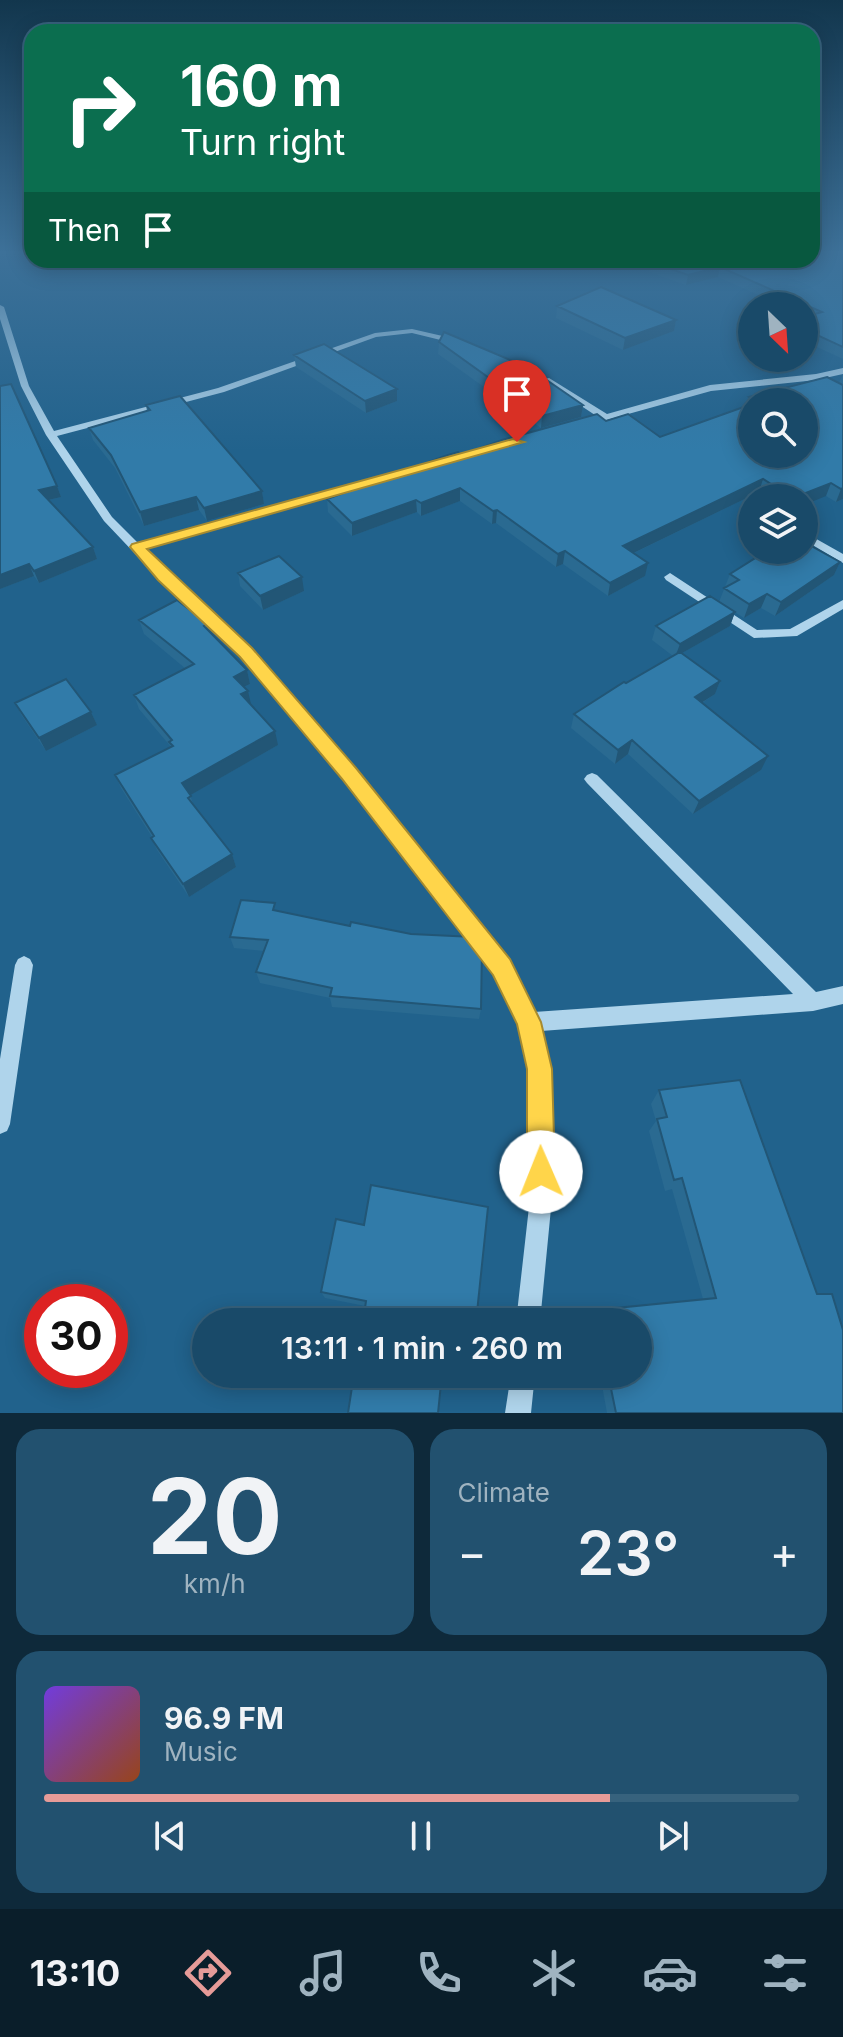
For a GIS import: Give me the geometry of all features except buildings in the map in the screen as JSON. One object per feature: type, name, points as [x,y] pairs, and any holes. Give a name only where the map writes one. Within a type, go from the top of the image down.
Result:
[{"type":"street","points":[[4,319],[25,386],[51,435],[108,519],[163,576],[246,652],[349,774],[502,967],[529,1022],[540,1069],[541,1198],[529,1308]]},
{"type":"street","points":[[51,435],[221,390],[375,335],[412,331],[463,344]]},
{"type":"street","points":[[575,426],[710,388],[816,377],[843,371]]},
{"type":"street","points":[[541,377],[605,417]]},
{"type":"street","points":[[816,377],[827,386]]},
{"type":"street","points":[[137,547],[409,472]]},
{"type":"street","points":[[818,544],[843,559]]},
{"type":"street","points":[[670,577],[754,634],[792,633],[843,604]]},
{"type":"street","points":[[592,779],[813,1002]]},
{"type":"street","points":[[0,1124],[24,965]]},
{"type":"street","points":[[529,1022],[813,1002],[843,995]]},
{"type":"street","points":[[518,1413],[521,1388]]},
{"type":"route","points":[[517,442],[137,547],[163,576],[246,652],[349,774],[502,967],[529,1022],[540,1069],[541,1172]]}]
